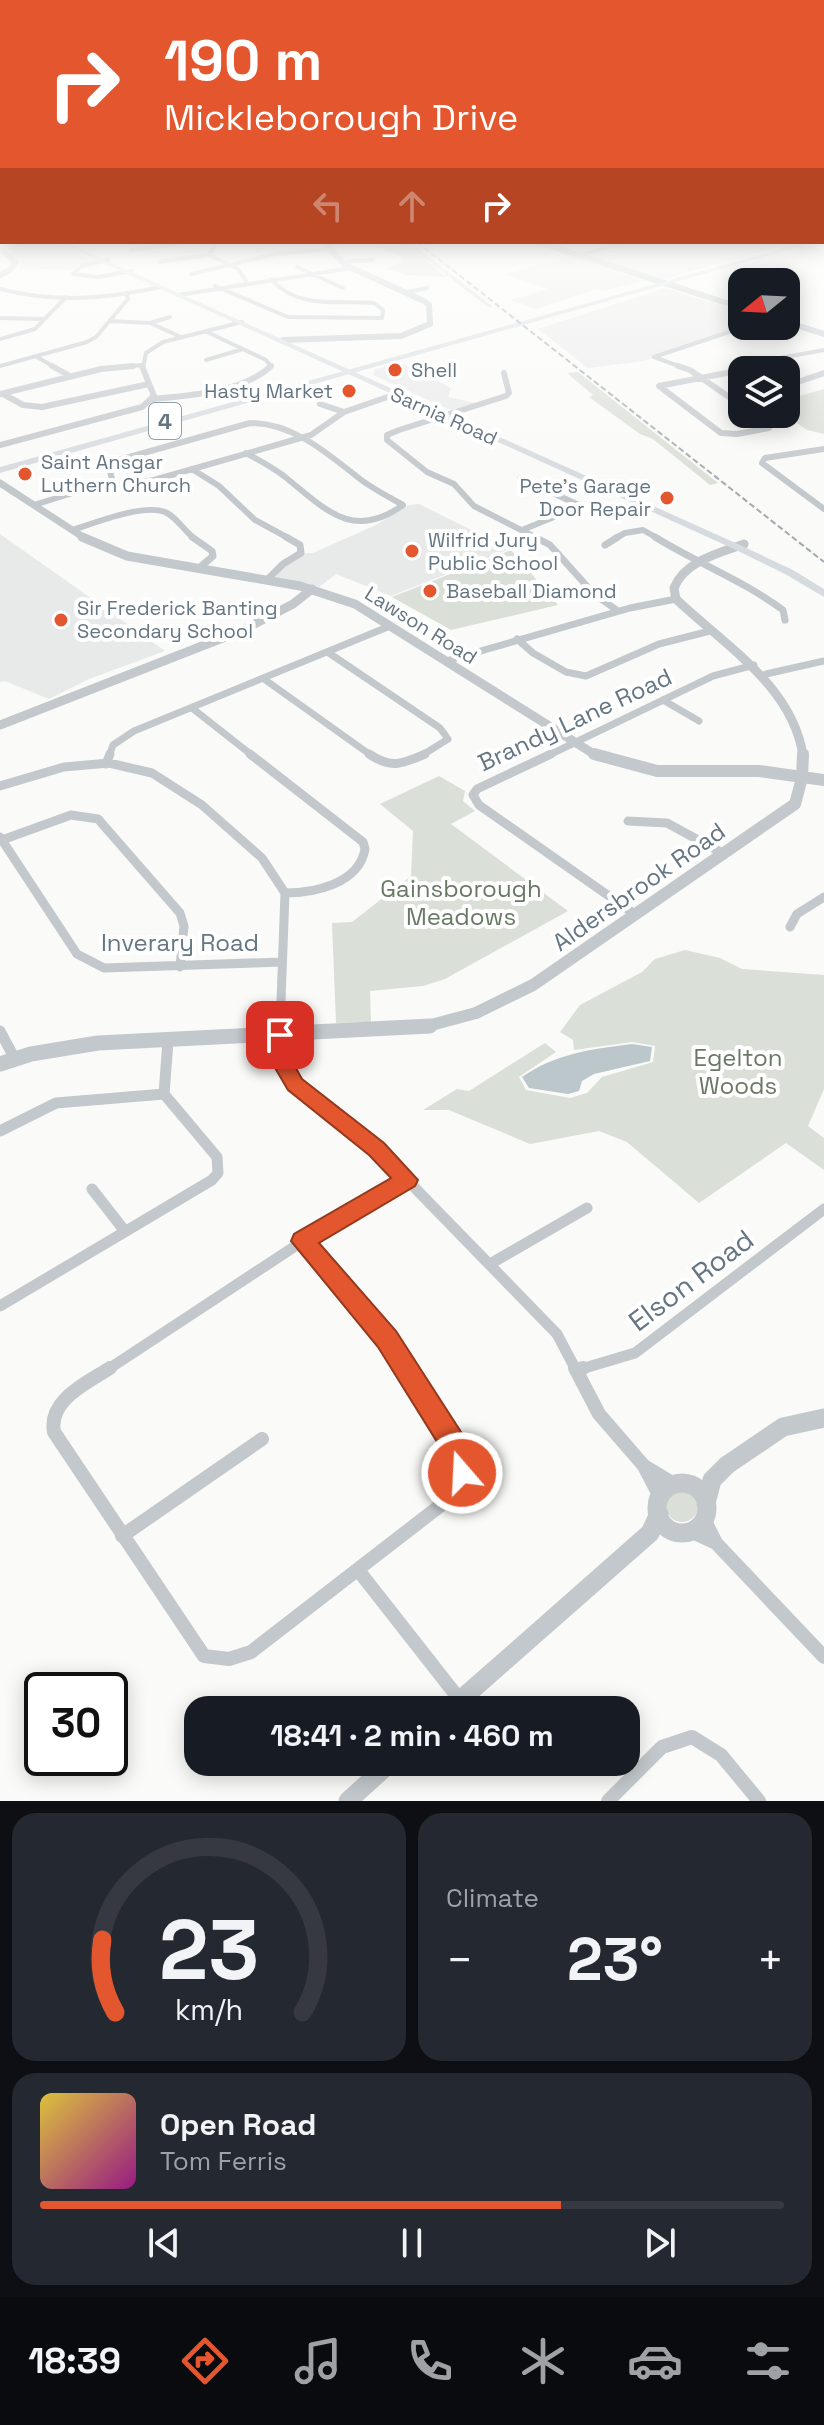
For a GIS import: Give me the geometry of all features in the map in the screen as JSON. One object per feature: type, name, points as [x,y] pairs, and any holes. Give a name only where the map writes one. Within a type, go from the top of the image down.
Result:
[{"type":"main road","name":"Sarnia Road","points":[[225,315],[349,372]]},
{"type":"main road","name":"4","points":[[0,468],[548,315]]},
{"type":"main road","name":"Sarnia Road","points":[[241,322],[740,546],[824,587]]},
{"type":"main road","name":"Sarnia Road","points":[[740,546],[824,594]]},
{"type":"street","points":[[0,339],[30,331],[48,315]]},
{"type":"street","points":[[0,366],[87,342],[115,315]]},
{"type":"street","points":[[285,315],[292,318],[382,318],[382,315]]},
{"type":"street","points":[[283,340],[309,336],[394,337],[420,332],[430,324],[430,315]]},
{"type":"street","points":[[110,321],[150,323],[170,317]]},
{"type":"street","points":[[0,318],[44,319]]},
{"type":"street","points":[[152,399],[142,358],[152,347],[241,322]]},
{"type":"street","points":[[150,323],[181,337]]},
{"type":"street","points":[[800,326],[824,334]]},
{"type":"street","points":[[0,445],[142,407],[152,399],[177,397],[267,373],[271,366],[266,360],[205,331]]},
{"type":"street","points":[[728,332],[654,357],[690,370],[728,396]]},
{"type":"street","points":[[206,360],[243,349]]},
{"type":"street","points":[[790,356],[824,350]]},
{"type":"street","points":[[812,352],[824,357]]},
{"type":"street","points":[[37,357],[70,376]]},
{"type":"street","points":[[1,394],[70,376],[142,365]]},
{"type":"street","points":[[504,373],[509,393],[506,396],[399,430],[387,435],[387,440],[427,472],[454,484],[474,506],[550,545],[594,594],[618,611]]},
{"type":"street","points":[[728,373],[659,386],[721,433],[737,434],[769,428]]},
{"type":"street","points":[[800,381],[824,373]]},
{"type":"street","points":[[1,394],[21,405],[38,407],[117,388],[149,384]]},
{"type":"street","points":[[34,505],[79,491],[139,483],[300,438],[319,431],[344,412],[399,393]]},
{"type":"street","points":[[320,404],[344,412]]},
{"type":"street","points":[[114,486],[110,464],[250,423],[273,423],[329,453],[362,481],[403,505],[375,520],[356,523],[323,508],[284,476],[246,453]]},
{"type":"street","points":[[824,449],[765,458],[762,463],[824,509]]},
{"type":"street","points":[[810,451],[824,461]]},
{"type":"street","points":[[192,469],[219,486],[255,520],[300,545],[301,553],[283,564],[267,580]]},
{"type":"street","points":[[520,478],[581,506],[522,530]]},
{"type":"street","name":"Lawson Road","points":[[0,483],[102,547],[128,557],[312,589],[355,604],[598,756],[657,771],[759,771],[818,779]]},
{"type":"street","points":[[73,530],[123,514],[160,511],[169,514],[186,533],[212,551],[213,556],[198,569]]},
{"type":"street","points":[[605,545],[625,533],[643,530],[699,564],[762,594],[783,610],[785,620]]},
{"type":"street","points":[[740,546],[678,576],[674,584],[676,599],[710,631],[766,674],[807,722]]},
{"type":"street","points":[[0,725],[86,688],[265,620],[299,601],[312,589]]},
{"type":"street","points":[[446,661],[479,648],[676,599]]},
{"type":"street","points":[[106,764],[120,738],[390,626]]},
{"type":"street","points":[[517,639],[533,653],[566,672],[586,676],[659,644],[710,631]]},
{"type":"street","points":[[264,679],[384,764],[409,759],[438,747],[448,739],[440,728],[329,653]]},
{"type":"street","points":[[766,674],[824,661]]},
{"type":"street","name":"Brandy Lane Road","points":[[636,915],[474,800],[477,789],[713,676],[754,665]]},
{"type":"street","points":[[663,700],[699,721]]},
{"type":"street","points":[[192,708],[367,848],[366,856],[360,862],[325,888],[285,893]]},
{"type":"street","name":"Aldersbrook Road","points":[[0,1064],[61,1047],[414,1029],[447,1025],[475,1016],[505,1002],[589,950],[795,804],[818,779],[817,751]]},
{"type":"street","points":[[0,786],[44,770],[106,764],[153,773],[171,782],[267,861],[280,878],[285,893],[280,1035],[282,1061],[295,1085],[377,1149],[557,1334],[599,1414],[644,1466],[673,1488],[699,1492],[694,1521]]},
{"type":"street","points":[[1,839],[71,815],[98,819],[180,913],[184,926],[180,967]]},
{"type":"street","points":[[628,821],[667,823],[724,854]]},
{"type":"street","name":"Inverary Road","points":[[1,839],[77,954],[88,963],[104,968],[282,962]]},
{"type":"street","points":[[790,927],[797,914],[824,897]]},
{"type":"street","points":[[0,1031],[15,1059]]},
{"type":"street","points":[[0,1306],[212,1180],[218,1173],[217,1157],[164,1094],[168,1041]]},
{"type":"street","points":[[0,1131],[56,1103],[164,1094]]},
{"type":"street","points":[[303,1241],[387,1339],[461,1455],[462,1473],[454,1495],[251,1652],[229,1659],[204,1656],[54,1432],[52,1421],[65,1398],[303,1241],[407,1180]]},
{"type":"street","points":[[92,1189],[124,1230]]},
{"type":"street","points":[[490,1264],[587,1208]]},
{"type":"street","name":"Elson Road","points":[[578,1370],[635,1353],[824,1209]]},
{"type":"street","points":[[694,1521],[712,1480],[727,1465],[783,1427],[824,1418]]},
{"type":"street","points":[[122,1536],[262,1439]]},
{"type":"street","points":[[673,1488],[712,1480]]},
{"type":"street","points":[[465,1696],[650,1533],[673,1488]]},
{"type":"street","points":[[659,1514],[694,1521],[824,1657]]},
{"type":"street","points":[[650,1533],[694,1521]]},
{"type":"street","points":[[358,1570],[449,1696]]},
{"type":"street","points":[[608,1801],[662,1747],[692,1737],[721,1755],[759,1801]]},
{"type":"street","points":[[348,1801],[376,1776]]},
{"type":"shaded area","points":[[581,315],[728,315],[728,331],[644,361],[588,368],[538,329]]},
{"type":"shaded area","points":[[402,363],[451,388],[448,397],[475,403],[451,410],[373,375],[375,369]]},
{"type":"shaded area","name":"Wilfrid Jury Public School","points":[[419,504],[510,549],[391,596],[336,574],[319,587],[275,578],[285,565],[305,553],[313,553],[376,525],[408,505]]},
{"type":"shaded area","name":"Sir Frederick Banting Secondary School","points":[[0,534],[165,651],[89,679],[49,699],[5,681],[0,682]]},
{"type":"shaded area","points":[[632,1044],[652,1047],[650,1061],[594,1074],[582,1081],[579,1091],[568,1094],[529,1088],[522,1077],[560,1058]]},
{"type":"green space","points":[[578,372],[718,483],[710,485],[653,439],[640,434],[589,397],[593,395],[567,373]]},
{"type":"green space","points":[[824,389],[824,434],[800,425],[800,396]]},
{"type":"green space","points":[[511,550],[558,605],[451,630],[392,597]]},
{"type":"green space","name":"Gainsborough Meadows","points":[[439,776],[465,791],[463,801],[475,811],[451,824],[568,911],[445,979],[423,986],[370,991],[371,1022],[336,1023],[332,923],[352,922],[411,876],[413,831],[380,804]]},
{"type":"green space","name":"Egelton Woods","points":[[685,950],[720,958],[742,969],[824,975],[824,1089],[808,1126],[824,1138],[824,1170],[786,1143],[699,1203],[627,1142],[599,1131],[530,1144],[449,1110],[423,1110],[457,1089],[469,1091],[545,1043],[556,1052],[519,1077],[526,1090],[570,1098],[587,1093],[602,1077],[653,1062],[655,1046],[632,1042],[574,1050],[573,1040],[560,1032],[580,1005],[642,972],[655,959]]},
{"type":"green space","points":[[682,1490],[693,1495],[698,1506],[693,1517],[682,1522],[671,1517],[666,1506],[671,1495]]},
{"type":"railway","points":[[510,315],[824,562]]},
{"type":"place","name":"Shell","points":[[395,370]]},
{"type":"place","name":"Hasty Market","points":[[349,391]]},
{"type":"place","name":"Saint Ansgar Luthern Church","points":[[25,474]]},
{"type":"place","name":"Pete's Garage Door Repair","points":[[667,498]]},
{"type":"place","name":"Wilfrid Jury Public School","points":[[412,551]]},
{"type":"place","name":"Baseball Diamond","points":[[430,591]]},
{"type":"place","name":"Sir Frederick Banting Secondary School","points":[[61,620]]},
{"type":"route","points":[[280,1035],[282,1061],[295,1085],[377,1149],[407,1180],[303,1241],[387,1339],[461,1455],[462,1473]]}]
